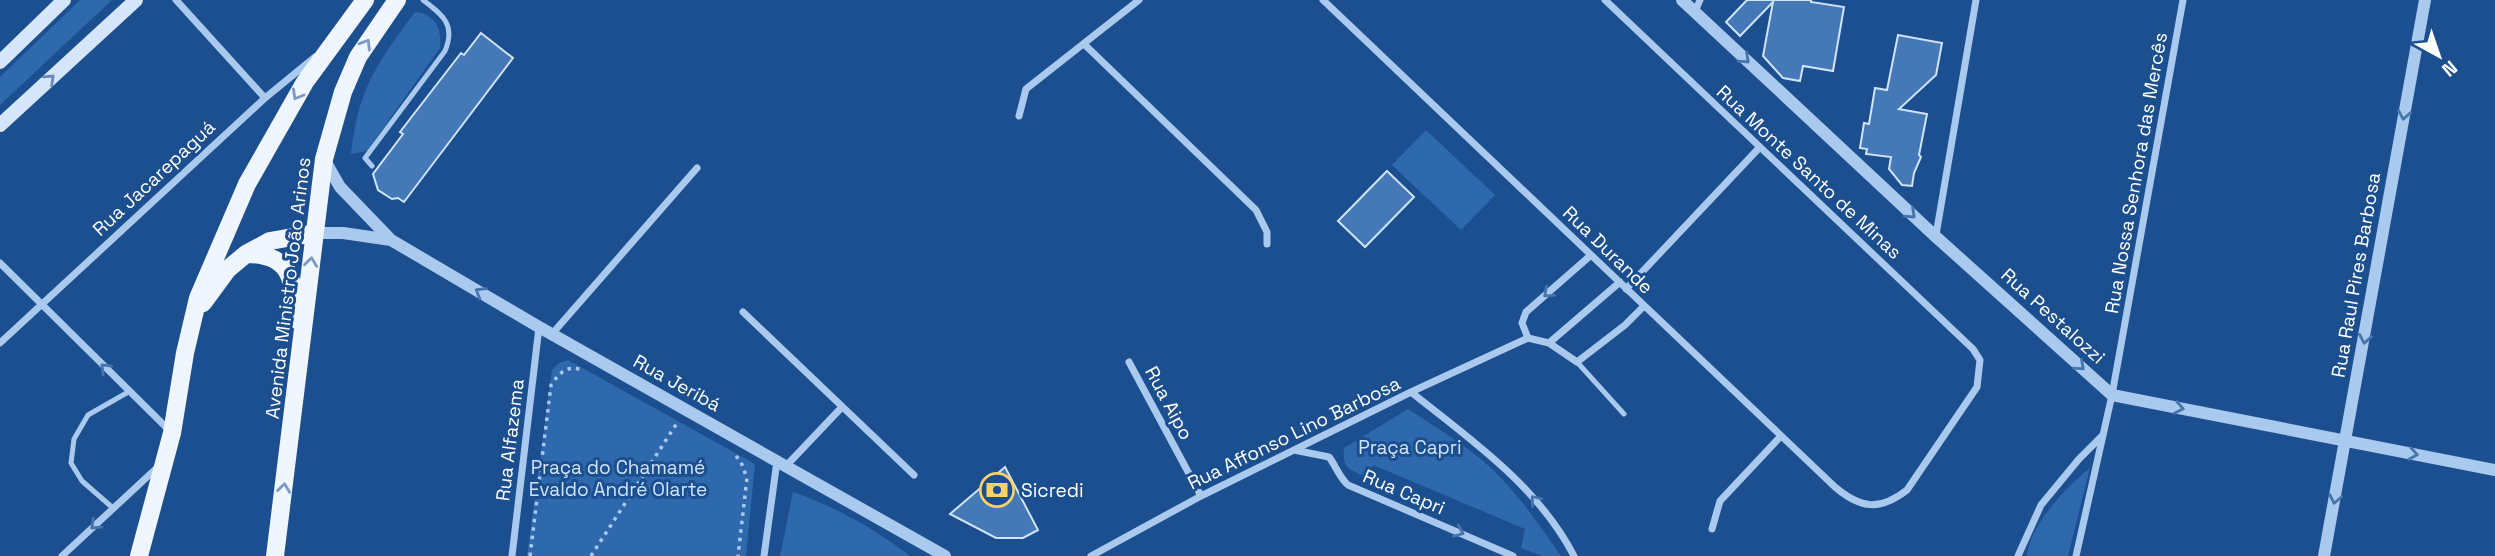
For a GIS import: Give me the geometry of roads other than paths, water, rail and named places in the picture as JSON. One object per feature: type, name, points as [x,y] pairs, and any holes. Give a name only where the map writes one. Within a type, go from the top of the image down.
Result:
[{"type":"main road","points":[[0,62],[64,0]]},
{"type":"main road","points":[[0,125],[136,0]]},
{"type":"main road","name":"Avenida Ministro João Arinos","points":[[139,556],[172,433],[185,353],[198,298],[247,184],[305,82],[365,0]]},
{"type":"main road","name":"Avenida Ministro João Arinos","points":[[275,556],[324,159],[343,92],[358,57],[397,0]]},
{"type":"main road","points":[[185,353],[204,301],[228,270],[246,254],[270,240],[315,233]]},
{"type":"main road","points":[[246,254],[272,257],[288,270],[292,280],[301,349]]},
{"type":"street","points":[[176,0],[265,98]]},
{"type":"street","points":[[1019,116],[1026,89],[1139,0]]},
{"type":"street","name":"Rua Durande","points":[[1323,0],[1849,499],[1866,506],[1881,504]]},
{"type":"street","name":"Rua Monte Santo de Minas","points":[[1605,0],[1973,349],[1980,360],[1978,387],[1908,490],[1894,500],[1881,504]]},
{"type":"street","name":"Rua Pestalozzi","points":[[1682,0],[1697,6],[1935,236],[2112,395]]},
{"type":"street","points":[[1935,236],[1976,0]]},
{"type":"street","name":"Rua Nossa Senhora das Mercês","points":[[2076,556],[2112,395],[2183,0]]},
{"type":"street","name":"Rua Raul Pires Barbosa","points":[[2324,556],[2425,0]]},
{"type":"street","name":"Rua Jacarepaguá","points":[[0,343],[265,98],[334,41]]},
{"type":"street","points":[[1084,44],[1256,210],[1267,232],[1267,244]]},
{"type":"street","points":[[1626,289],[1760,147]]},
{"type":"street","points":[[324,159],[340,187],[391,240]]},
{"type":"street","points":[[552,334],[697,169]]},
{"type":"street","points":[[315,233],[343,233],[391,240]]},
{"type":"street","name":"Rua Jeribá","points":[[391,240],[539,327],[945,556]]},
{"type":"street","points":[[1591,255],[1525,312],[1522,323],[1528,338],[1549,344],[1577,362],[1625,326],[1644,306]]},
{"type":"street","points":[[0,262],[40,305],[172,433]]},
{"type":"street","points":[[1549,344],[1619,282]]},
{"type":"street","points":[[743,312],[914,475]]},
{"type":"street","name":"Rua Alfazema","points":[[512,556],[539,327]]},
{"type":"street","name":"Rua Affonso Lino Barbosa","points":[[1091,556],[1201,496],[1411,392],[1528,338]]},
{"type":"street","name":"Rua Aipo","points":[[1129,362],[1201,496]]},
{"type":"street","points":[[1411,392],[1502,466],[1526,489],[1551,519],[1574,556]]},
{"type":"street","points":[[2112,395],[2495,470]]},
{"type":"street","points":[[764,556],[781,464],[842,407]]},
{"type":"street","points":[[2018,556],[2041,505],[2079,459],[2104,435]]},
{"type":"street","points":[[1712,529],[1720,501],[1782,436]]},
{"type":"street","name":"Rua Capri","points":[[1294,450],[1329,457],[1340,478],[1348,485],[1513,556]]},
{"type":"street","points":[[62,556],[163,462]]},
{"type":"lane","points":[[372,166],[365,158],[445,51],[450,40],[446,20],[423,0]]},
{"type":"lane","points":[[1577,362],[1624,414]]},
{"type":"lane","points":[[113,508],[82,481],[76,472],[71,463],[74,439],[88,415],[130,391]]},
{"type":"place","name":"Sicredi","points":[[997,490]]},
{"type":"park label","name":"Praça Capri","points":[[1410,447]]},
{"type":"park label","name":"Praça do Chamamé Evaldo André Olarte","points":[[618,478]]}]
